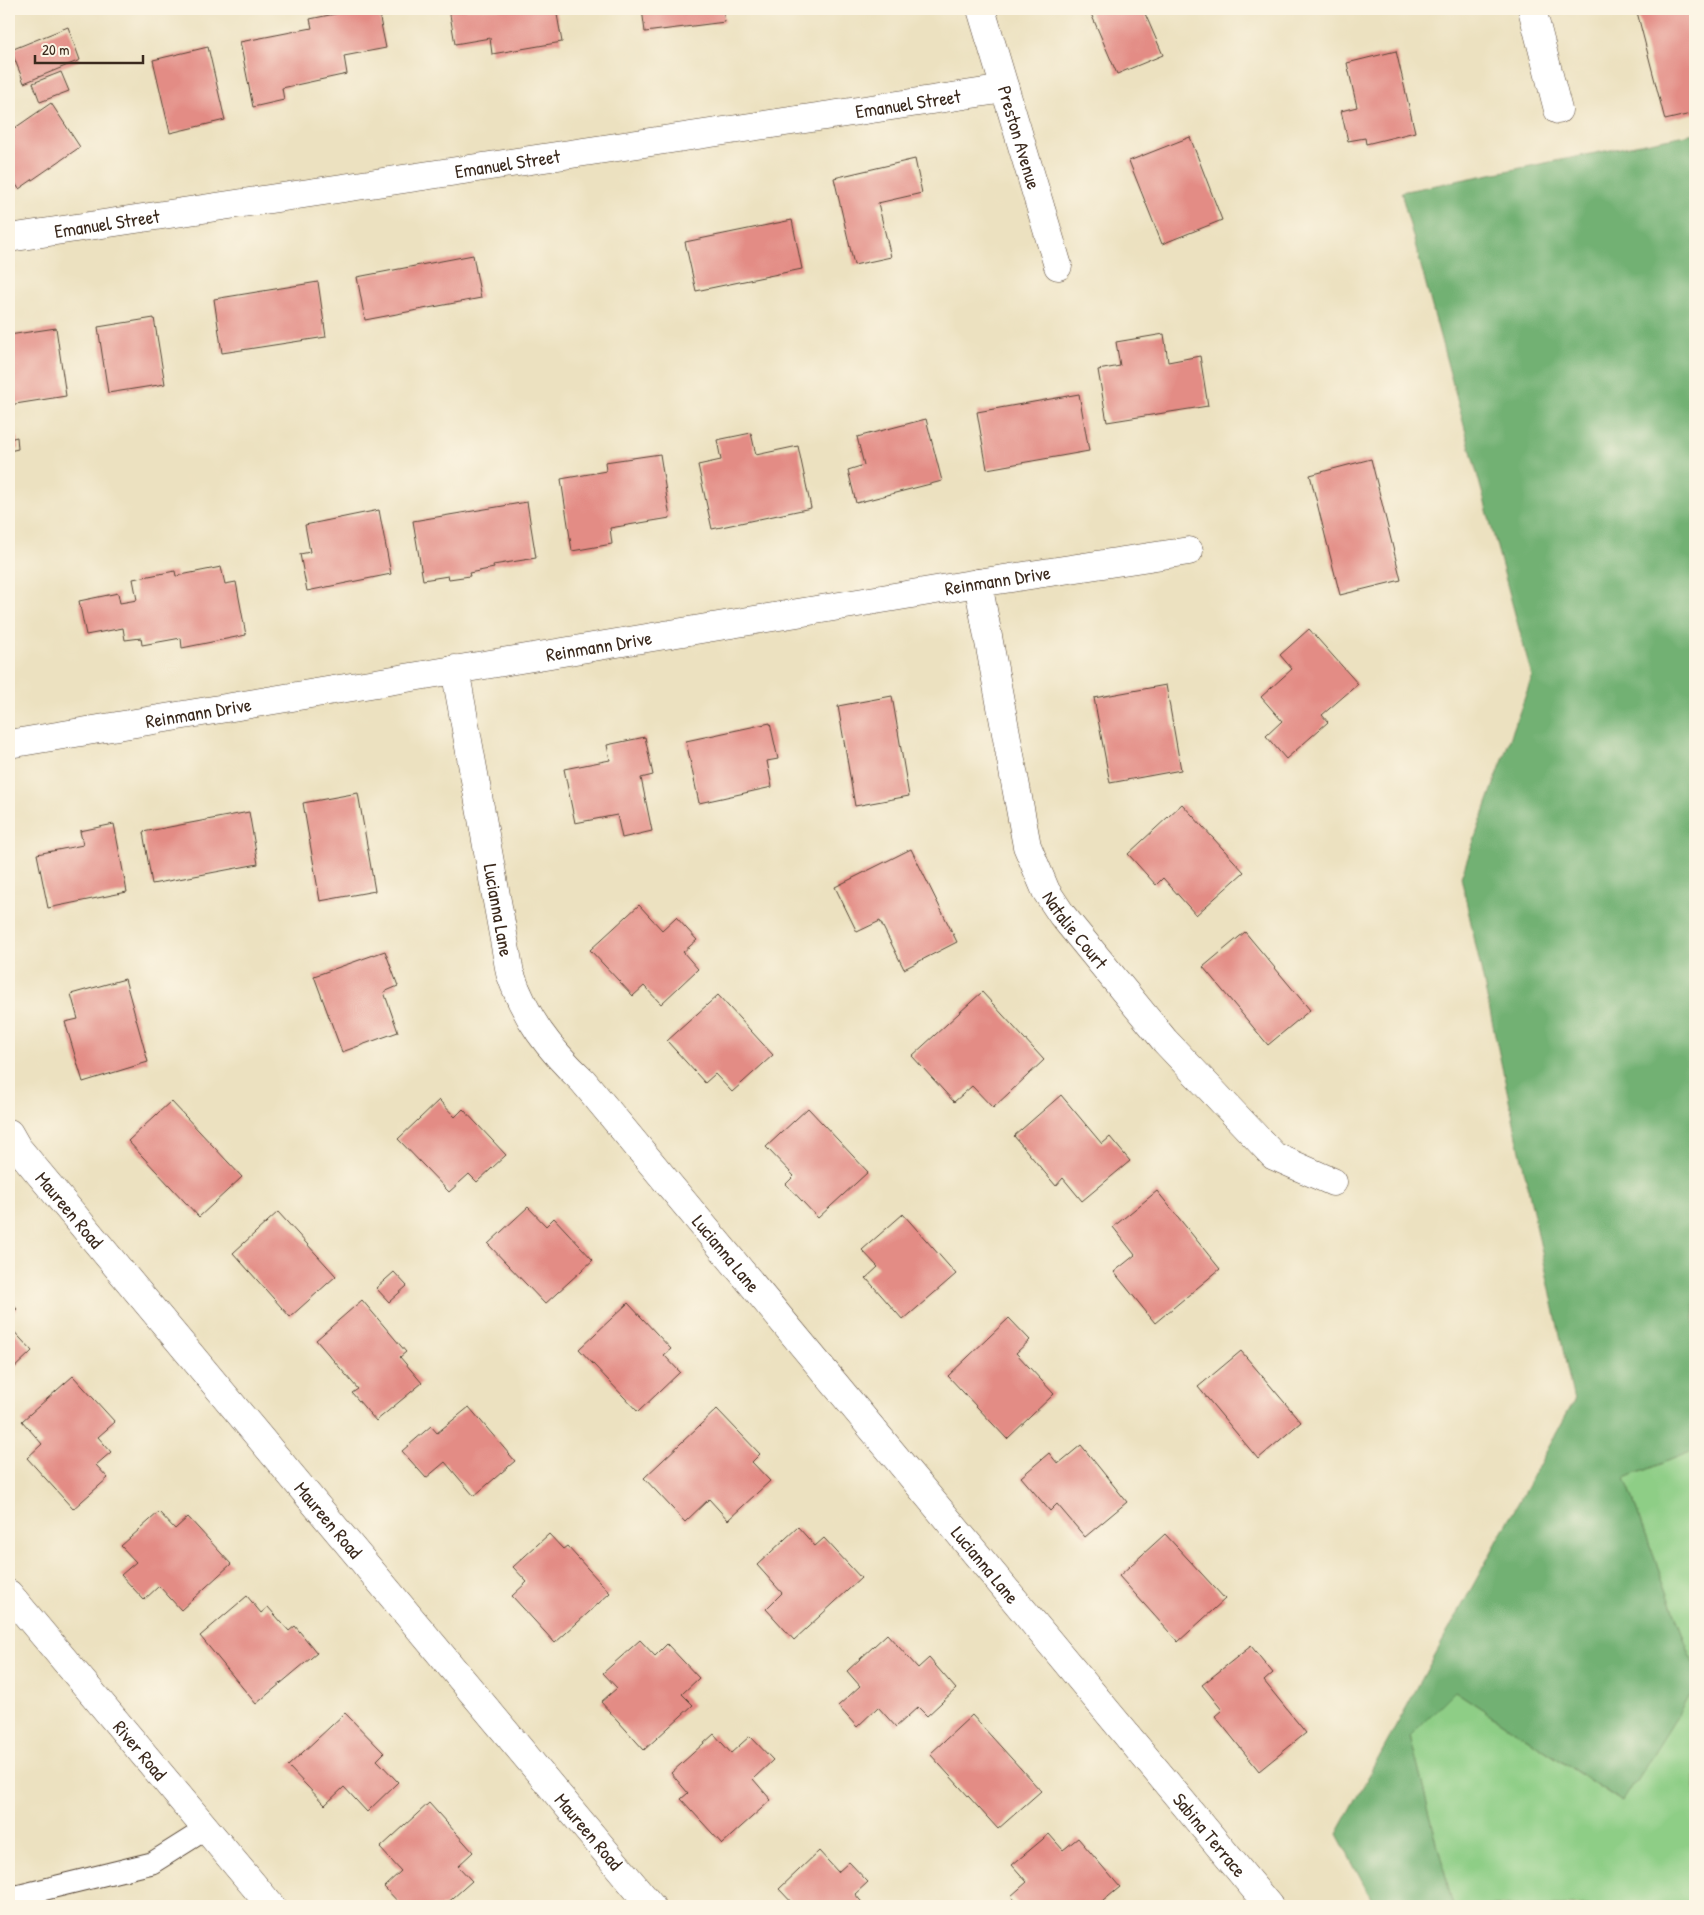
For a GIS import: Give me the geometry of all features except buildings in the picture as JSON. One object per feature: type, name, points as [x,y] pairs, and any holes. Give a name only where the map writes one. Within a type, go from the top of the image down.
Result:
[{"type":"street","name":"Preston Avenue","points":[[981,9],[1058,266]]},
{"type":"street","points":[[1532,9],[1558,110]]},
{"type":"street","name":"Emanuel Street","points":[[9,238],[1005,89]]},
{"type":"street","name":"Reinmann Drive","points":[[9,744],[978,583],[1190,551]]},
{"type":"street","name":"Natalie Court","points":[[978,583],[1027,846],[1046,891],[1062,915],[1165,1041],[1274,1156],[1333,1182]]},
{"type":"street","name":"Lucianna Lane","points":[[455,669],[510,973],[518,996],[529,1018],[559,1058],[583,1081],[1151,1764]]},
{"type":"street","name":"Maureen Road","points":[[9,1133],[17,1147],[650,1906]]},
{"type":"street","name":"River Road","points":[[9,1594],[271,1906]]},
{"type":"street","name":"Sabina Terrace","points":[[1151,1764],[1269,1906]]},
{"type":"lane","points":[[9,1898],[152,1862],[206,1829]]},
{"type":"green space","points":[[1695,133],[1695,1450],[1625,1478],[1695,1668],[1695,1688],[1623,1802],[1455,1691],[1410,1736],[1453,1906],[1375,1906],[1337,1834],[1574,1401],[1461,877],[1532,677],[1401,192]]},
{"type":"green space","points":[[1695,1450],[1695,1668],[1625,1478]]},
{"type":"green space","points":[[1695,1688],[1695,1906],[1453,1906],[1410,1736],[1455,1691],[1622,1802]]}]
